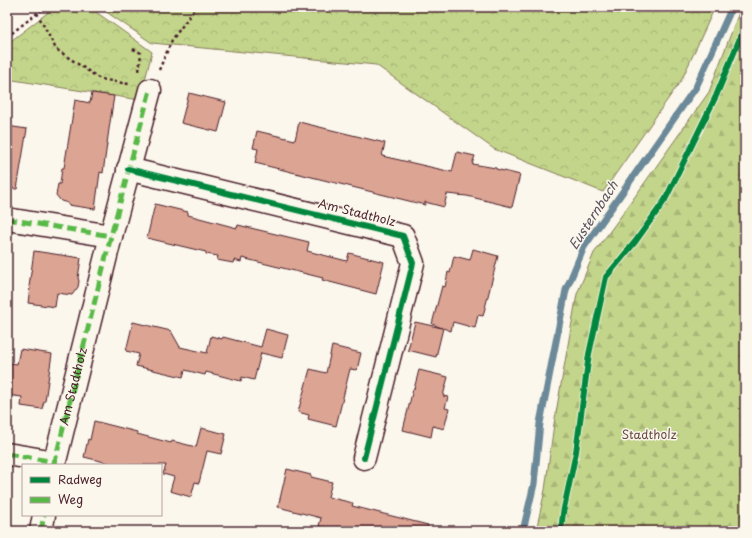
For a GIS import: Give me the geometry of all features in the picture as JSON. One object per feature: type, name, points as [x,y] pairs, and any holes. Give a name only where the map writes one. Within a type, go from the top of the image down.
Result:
[{"type":"street","name":"Am Stadtholz","points":[[54,464],[128,169],[144,88]]},
{"type":"street","name":"Am Stadtholz","points":[[128,169],[403,236],[413,263],[364,458]]},
{"type":"street","points":[[7,219],[111,236]]},
{"type":"street","points":[[7,454],[54,464]]},
{"type":"street","points":[[41,531],[44,516]]},
{"type":"path","points":[[7,37],[45,7]]},
{"type":"path","points":[[144,88],[172,40],[196,7]]},
{"type":"path","points":[[37,13],[56,49],[100,79],[144,88]]},
{"type":"path","points":[[133,49],[141,53],[144,88]]},
{"type":"green space","points":[[55,7],[89,7],[152,52],[140,100],[7,79],[7,44]]},
{"type":"green space","points":[[99,7],[715,7],[682,79],[603,192],[494,149],[376,65],[152,43]]},
{"type":"green space","name":"Stadtholz","points":[[741,7],[745,7],[745,531],[536,531],[545,490],[554,424],[577,294],[594,253],[709,92]]},
{"type":"building","points":[[92,93],[114,96],[103,173],[100,172],[95,209],[68,205],[68,203],[61,201],[56,195],[58,184],[60,184],[62,168],[64,168],[75,100],[90,103]]},
{"type":"building","points":[[189,93],[226,102],[218,132],[181,123]]},
{"type":"building","points":[[299,122],[385,143],[382,156],[452,172],[457,152],[475,156],[472,164],[496,168],[520,175],[512,207],[467,196],[447,194],[444,207],[425,202],[425,205],[255,163],[258,149],[253,148],[257,131],[295,140]]},
{"type":"building","points":[[7,126],[27,129],[17,189],[7,188]]},
{"type":"building","points":[[155,204],[188,212],[188,215],[237,228],[238,225],[309,242],[307,251],[347,261],[349,253],[384,262],[376,294],[322,280],[323,278],[242,258],[241,262],[234,260],[233,263],[217,260],[218,256],[206,254],[206,252],[147,238]]},
{"type":"building","points":[[473,249],[498,256],[483,316],[478,315],[475,328],[453,322],[451,331],[443,328],[436,357],[408,350],[415,322],[442,328],[432,324],[442,286],[445,287],[448,272],[450,273],[454,256],[470,260]]},
{"type":"building","points":[[34,251],[81,258],[78,287],[72,295],[57,293],[55,307],[28,303]]},
{"type":"building","points":[[133,322],[171,331],[180,347],[207,353],[211,336],[222,339],[223,337],[261,347],[266,329],[288,335],[282,358],[261,353],[254,380],[242,377],[241,381],[206,372],[205,375],[185,370],[183,377],[136,366],[139,354],[126,351]]},
{"type":"building","points":[[332,346],[361,353],[357,370],[350,369],[336,426],[308,419],[309,415],[298,412],[310,369],[326,373]]},
{"type":"building","points":[[20,349],[52,354],[45,401],[42,409],[21,406],[22,397],[7,395],[7,380],[10,363],[17,364]]},
{"type":"building","points":[[419,370],[448,377],[443,396],[448,397],[445,408],[449,409],[444,429],[433,426],[431,437],[403,430]]},
{"type":"building","points":[[94,421],[137,432],[137,434],[171,443],[172,441],[196,447],[201,428],[226,434],[221,454],[207,451],[199,483],[195,482],[191,497],[170,491],[174,477],[163,474],[166,465],[113,464],[84,457],[88,439],[90,440]]},
{"type":"building","points":[[287,469],[332,482],[328,497],[353,503],[352,506],[428,525],[427,531],[342,531],[319,526],[321,518],[278,507]]},
{"type":"waterway","name":"Eusternbach","points":[[523,531],[534,484],[540,423],[566,290],[584,247],[696,87],[731,7]]},
{"type":"marked path","points":[[54,464],[111,236],[150,90]]},
{"type":"marked path","points":[[7,219],[111,236]]},
{"type":"marked path","points":[[7,454],[55,462]]},
{"type":"marked path","points":[[41,531],[44,516]]},
{"type":"cycle path","points":[[561,531],[563,513],[576,452],[589,354],[606,277],[635,242],[665,200],[716,96],[745,26]]},
{"type":"cycle path","points":[[128,169],[403,236],[413,263],[364,458]]}]
